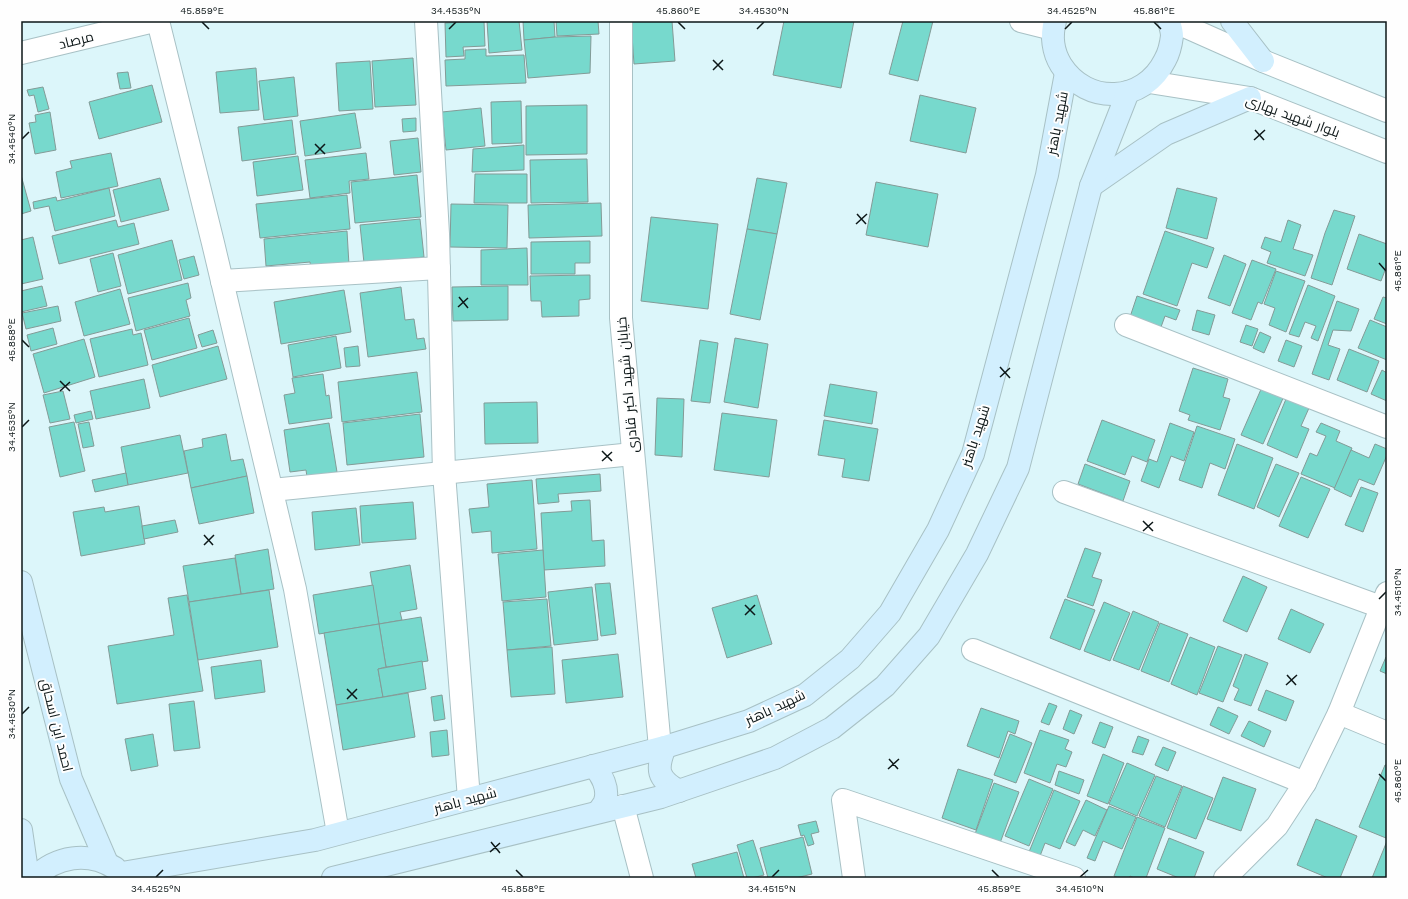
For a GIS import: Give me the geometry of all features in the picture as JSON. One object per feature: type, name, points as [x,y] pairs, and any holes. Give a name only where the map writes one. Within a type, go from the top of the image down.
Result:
[{"type":"main road","points":[[1054,25],[1054,44],[1058,59],[1066,73],[1078,84],[1094,92],[1111,94],[1128,92],[1149,82],[1161,69],[1168,53],[1172,36],[1169,21]]},
{"type":"main road","points":[[1232,21],[1263,61]]},
{"type":"main road","name":"شهید باهنر","points":[[118,871],[315,840],[662,748],[749,720],[805,694],[850,660],[890,613],[938,530],[973,454],[1047,175],[1066,73]]},
{"type":"main road","points":[[333,878],[360,875],[598,812],[661,797],[775,758],[832,728],[885,686],[929,636],[977,554],[1018,468],[1091,186],[1128,92]]},
{"type":"main road","points":[[1091,186],[1166,134],[1250,98]]},
{"type":"main road","name":"احمد ابن اسحاق","points":[[21,582],[71,779],[118,871]]},
{"type":"main road","points":[[662,748],[660,758],[661,776],[667,785],[678,791]]},
{"type":"main road","points":[[593,766],[602,775],[606,791],[606,801],[598,812]]},
{"type":"main road","points":[[21,830],[28,878]]},
{"type":"main road","points":[[34,878],[41,871],[56,862],[73,858],[90,858],[118,871]]},
{"type":"street","name":"مرصاد","points":[[21,53],[154,21]]},
{"type":"street","points":[[158,21],[222,281],[295,589],[338,834]]},
{"type":"street","points":[[426,21],[439,268],[444,473],[469,799]]},
{"type":"street","name":"خیابان شهید اکبر قادری","points":[[621,21],[621,318],[662,748]]},
{"type":"street","points":[[1021,21],[1054,25]]},
{"type":"street","points":[[1173,21],[1263,61],[1387,111]]},
{"type":"street","name":"بلوار شهید بهاری","points":[[1149,82],[1250,98],[1387,152]]},
{"type":"street","points":[[222,281],[439,268]]},
{"type":"street","points":[[1126,325],[1387,427]]},
{"type":"street","points":[[272,490],[633,454]]},
{"type":"street","points":[[1064,492],[1384,600],[1339,713],[1305,783],[1277,826],[1225,878]]},
{"type":"street","points":[[973,650],[1305,783]]},
{"type":"street","points":[[1339,713],[1387,733]]},
{"type":"street","points":[[854,878],[843,800],[1074,878]]},
{"type":"street","points":[[623,806],[642,878]]},
{"type":"building","points":[[484,21],[485,46],[463,47],[464,56],[446,57],[445,23]]},
{"type":"building","points":[[487,21],[519,21],[522,50],[489,53]]},
{"type":"building","points":[[523,21],[554,21],[555,37],[524,40]]},
{"type":"building","points":[[556,21],[598,21],[599,34],[557,36]]},
{"type":"building","points":[[631,21],[672,21],[675,61],[634,64]]},
{"type":"building","points":[[784,21],[854,21],[841,88],[773,75]]},
{"type":"building","points":[[903,21],[933,21],[918,81],[889,74]]},
{"type":"building","points":[[591,36],[590,73],[528,78],[524,40]]},
{"type":"building","points":[[486,49],[486,56],[524,55],[526,83],[446,86],[445,60],[465,59],[465,50]]},
{"type":"building","points":[[413,58],[416,105],[375,107],[372,61]]},
{"type":"building","points":[[370,61],[373,109],[339,111],[336,63]]},
{"type":"building","points":[[256,68],[259,110],[220,113],[216,72]]},
{"type":"building","points":[[128,72],[131,88],[120,89],[117,73]]},
{"type":"building","points":[[294,77],[298,116],[264,120],[259,81]]},
{"type":"building","points":[[152,85],[162,122],[99,139],[89,102]]},
{"type":"building","points":[[43,87],[49,109],[38,112],[34,95],[29,96],[27,90]]},
{"type":"building","points":[[920,95],[976,108],[966,153],[910,141]]},
{"type":"building","points":[[521,101],[522,143],[492,144],[491,102]]},
{"type":"building","points":[[587,105],[587,154],[526,155],[526,106]]},
{"type":"building","points":[[481,108],[485,146],[446,150],[442,112]]},
{"type":"building","points":[[50,112],[56,150],[35,154],[29,123],[36,122],[35,115]]},
{"type":"building","points":[[355,113],[361,148],[305,156],[300,121]]},
{"type":"building","points":[[416,118],[416,131],[403,132],[402,119]]},
{"type":"building","points":[[292,120],[296,154],[242,161],[238,127]]},
{"type":"building","points":[[418,138],[421,172],[394,175],[390,141]]},
{"type":"building","points":[[524,145],[524,170],[472,172],[473,149]]},
{"type":"building","points":[[111,153],[118,186],[61,198],[56,172],[72,168],[70,161]]},
{"type":"building","points":[[366,153],[369,179],[349,181],[350,193],[310,198],[305,160]]},
{"type":"building","points":[[298,156],[303,190],[257,196],[253,162]]},
{"type":"building","points":[[587,159],[588,202],[531,203],[530,160]]},
{"type":"building","points":[[475,174],[527,174],[527,203],[474,203]]},
{"type":"building","points":[[21,175],[31,211],[21,214]]},
{"type":"building","points":[[417,175],[421,217],[355,223],[351,182]]},
{"type":"building","points":[[160,178],[169,210],[121,222],[113,190]]},
{"type":"building","points":[[757,178],[787,183],[777,234],[747,229]]},
{"type":"building","points":[[876,182],[938,194],[928,247],[866,235]]},
{"type":"building","points":[[109,188],[115,216],[55,231],[49,206],[34,209],[33,202],[56,197],[57,201]]},
{"type":"building","points":[[1177,188],[1217,198],[1207,239],[1166,228]]},
{"type":"building","points":[[347,195],[350,229],[260,238],[256,204]]},
{"type":"building","points":[[601,203],[602,236],[529,238],[528,205]]},
{"type":"building","points":[[451,204],[508,205],[507,248],[450,247]]},
{"type":"building","points":[[1334,210],[1355,216],[1332,285],[1311,278]]},
{"type":"building","points":[[651,217],[718,224],[708,309],[641,301]]},
{"type":"building","points":[[420,219],[424,257],[364,263],[360,225]]},
{"type":"building","points":[[116,220],[118,227],[134,223],[139,244],[59,264],[52,236]]},
{"type":"building","points":[[1288,220],[1301,225],[1293,249],[1313,255],[1305,276],[1267,263],[1271,252],[1261,248],[1265,237],[1281,242]]},
{"type":"building","points":[[747,229],[777,234],[760,320],[730,314]]},
{"type":"building","points":[[347,231],[349,265],[311,269],[310,262],[266,266],[264,239]]},
{"type":"building","points":[[1165,231],[1214,248],[1207,268],[1192,263],[1177,306],[1143,294]]},
{"type":"building","points":[[1359,234],[1387,244],[1387,265],[1381,281],[1347,269]]},
{"type":"building","points":[[33,237],[43,279],[21,284],[21,240]]},
{"type":"building","points":[[172,240],[182,280],[128,294],[118,255]]},
{"type":"building","points":[[590,241],[590,263],[575,263],[575,274],[531,274],[531,242]]},
{"type":"building","points":[[527,248],[528,285],[481,285],[481,250]]},
{"type":"building","points":[[113,253],[121,286],[98,292],[90,259]]},
{"type":"building","points":[[1224,255],[1246,264],[1230,306],[1208,298]]},
{"type":"building","points":[[194,256],[199,275],[184,279],[179,260]]},
{"type":"building","points":[[1252,260],[1276,269],[1262,304],[1258,302],[1251,320],[1232,313]]},
{"type":"building","points":[[1276,271],[1305,281],[1286,332],[1269,325],[1275,308],[1264,304]]},
{"type":"building","points":[[590,275],[590,299],[579,300],[579,316],[542,317],[541,301],[531,301],[530,276]]},
{"type":"building","points":[[188,283],[191,298],[186,300],[190,316],[136,331],[128,298]]},
{"type":"building","points":[[1308,285],[1335,296],[1318,341],[1311,338],[1316,326],[1305,322],[1299,337],[1289,334]]},
{"type":"building","points":[[42,286],[47,306],[21,312],[21,291]]},
{"type":"building","points":[[508,286],[508,320],[453,321],[452,287]]},
{"type":"building","points":[[401,287],[405,320],[414,319],[417,339],[424,338],[426,349],[368,357],[360,293]]},
{"type":"building","points":[[120,289],[130,324],[84,336],[75,302]]},
{"type":"building","points":[[344,290],[351,332],[281,344],[274,302]]},
{"type":"building","points":[[1137,296],[1180,310],[1176,320],[1165,316],[1161,327],[1130,317]]},
{"type":"building","points":[[1383,297],[1387,298],[1387,324],[1374,319]]},
{"type":"building","points":[[1337,301],[1359,309],[1351,331],[1333,330],[1328,345],[1340,349],[1329,380],[1312,374]]},
{"type":"building","points":[[58,306],[61,321],[26,329],[22,313]]},
{"type":"building","points":[[1197,310],[1215,315],[1209,335],[1192,330]]},
{"type":"building","points":[[189,318],[197,348],[152,360],[144,330]]},
{"type":"building","points":[[1370,320],[1387,327],[1387,360],[1358,348]]},
{"type":"building","points":[[1246,325],[1258,329],[1252,346],[1240,342]]},
{"type":"building","points":[[53,328],[57,344],[31,351],[27,335]]},
{"type":"building","points":[[132,329],[133,335],[141,333],[148,365],[99,377],[90,339]]},
{"type":"building","points":[[213,330],[217,343],[202,347],[198,335]]},
{"type":"building","points":[[1260,332],[1271,337],[1264,353],[1253,348]]},
{"type":"building","points":[[336,336],[341,368],[293,377],[288,345]]},
{"type":"building","points":[[735,338],[768,344],[758,408],[724,402]]},
{"type":"building","points":[[84,339],[95,377],[44,393],[33,354]]},
{"type":"building","points":[[700,340],[718,343],[710,403],[691,401]]},
{"type":"building","points":[[1286,340],[1302,346],[1294,367],[1278,361]]},
{"type":"building","points":[[218,346],[227,379],[160,397],[152,365]]},
{"type":"building","points":[[358,346],[360,366],[346,367],[344,348]]},
{"type":"building","points":[[1349,349],[1379,361],[1367,392],[1337,380]]},
{"type":"building","points":[[1193,368],[1228,379],[1223,397],[1230,399],[1220,430],[1188,420],[1190,415],[1179,411]]},
{"type":"building","points":[[1382,370],[1387,373],[1387,401],[1371,394]]},
{"type":"building","points":[[417,372],[422,412],[342,422],[338,382]]},
{"type":"building","points":[[323,374],[326,396],[329,395],[332,418],[289,424],[284,395],[295,393],[292,378]]},
{"type":"building","points":[[144,379],[150,408],[96,419],[90,391]]},
{"type":"building","points":[[830,384],[877,392],[872,424],[824,416]]},
{"type":"building","points":[[1262,387],[1284,396],[1263,444],[1241,435]]},
{"type":"building","points":[[63,391],[70,419],[50,423],[43,395]]},
{"type":"building","points":[[657,398],[684,399],[682,457],[655,455]]},
{"type":"building","points":[[1286,399],[1309,408],[1301,426],[1309,429],[1297,458],[1267,445]]},
{"type":"building","points":[[537,402],[538,443],[485,444],[484,403]]},
{"type":"building","points":[[91,411],[93,419],[76,423],[74,415]]},
{"type":"building","points":[[722,413],[777,420],[769,477],[714,470]]},
{"type":"building","points":[[420,414],[424,457],[347,465],[343,423]]},
{"type":"building","points":[[824,420],[878,429],[869,481],[842,477],[845,459],[818,455]]},
{"type":"building","points":[[1102,420],[1155,440],[1147,462],[1132,456],[1125,475],[1087,461]]},
{"type":"building","points":[[74,422],[85,471],[60,477],[49,427]]},
{"type":"building","points":[[89,422],[94,446],[83,448],[78,424]]},
{"type":"building","points":[[329,423],[337,472],[307,477],[306,470],[290,472],[284,430]]},
{"type":"building","points":[[1170,423],[1194,432],[1184,461],[1171,456],[1159,488],[1141,481],[1149,459],[1157,462]]},
{"type":"building","points":[[1321,423],[1340,431],[1336,441],[1352,448],[1335,488],[1301,474],[1310,453],[1317,456],[1326,436],[1316,432]]},
{"type":"building","points":[[1197,426],[1235,439],[1225,469],[1210,463],[1202,488],[1179,480]]},
{"type":"building","points":[[226,434],[231,461],[243,459],[247,476],[191,488],[184,451],[203,447],[202,439]]},
{"type":"building","points":[[180,435],[188,473],[128,485],[121,447]]},
{"type":"building","points":[[1237,444],[1273,458],[1254,509],[1218,495]]},
{"type":"building","points":[[1375,444],[1387,449],[1387,455],[1374,485],[1359,479],[1351,497],[1334,489],[1351,450],[1369,458]]},
{"type":"building","points":[[1085,464],[1130,481],[1123,501],[1078,484]]},
{"type":"building","points":[[1276,464],[1299,473],[1279,517],[1257,507]]},
{"type":"building","points":[[126,473],[128,485],[95,492],[92,480]]},
{"type":"building","points":[[600,474],[601,491],[558,494],[559,502],[538,504],[536,479]]},
{"type":"building","points":[[247,476],[254,513],[199,524],[191,488]]},
{"type":"building","points":[[1301,477],[1330,489],[1308,538],[1279,526]]},
{"type":"building","points":[[532,480],[537,549],[492,553],[491,531],[472,533],[469,509],[489,507],[487,484]]},
{"type":"building","points":[[1361,487],[1378,493],[1363,532],[1345,525]]},
{"type":"building","points":[[590,500],[592,541],[604,540],[605,566],[544,570],[541,513],[572,511],[571,501]]},
{"type":"building","points":[[413,502],[416,539],[362,543],[360,506]]},
{"type":"building","points":[[139,506],[145,544],[81,556],[73,512],[104,507],[105,512]]},
{"type":"building","points":[[356,508],[360,545],[315,550],[312,512]]},
{"type":"building","points":[[175,520],[178,532],[144,539],[142,526]]},
{"type":"building","points":[[1085,548],[1101,553],[1092,577],[1102,580],[1093,606],[1067,597]]},
{"type":"building","points":[[268,549],[274,589],[241,594],[235,555]]},
{"type":"building","points":[[543,550],[546,597],[502,601],[498,554]]},
{"type":"building","points":[[235,558],[241,594],[189,602],[183,566]]},
{"type":"building","points":[[410,565],[417,609],[400,612],[402,620],[379,624],[370,572]]},
{"type":"building","points":[[1243,576],[1267,587],[1247,632],[1223,621]]},
{"type":"building","points":[[610,583],[616,634],[601,636],[595,584]]},
{"type":"building","points":[[373,585],[379,624],[319,634],[313,595]]},
{"type":"building","points":[[592,587],[598,640],[554,645],[548,592]]},
{"type":"building","points":[[269,590],[278,647],[198,660],[189,602]]},
{"type":"building","points":[[187,595],[203,691],[117,704],[108,646],[174,635],[168,598]]},
{"type":"building","points":[[757,595],[772,644],[727,658],[712,608]]},
{"type":"building","points":[[547,599],[551,646],[507,650],[503,602]]},
{"type":"building","points":[[1065,599],[1095,610],[1080,650],[1050,638]]},
{"type":"building","points":[[1104,602],[1130,613],[1110,661],[1084,651]]},
{"type":"building","points":[[1291,609],[1324,624],[1310,653],[1278,639]]},
{"type":"building","points":[[1133,611],[1159,622],[1139,670],[1113,660]]},
{"type":"building","points":[[421,617],[428,661],[386,667],[379,624]]},
{"type":"building","points":[[1160,623],[1188,634],[1169,682],[1141,671]]},
{"type":"building","points":[[379,624],[386,667],[378,669],[383,697],[336,705],[324,633]]},
{"type":"building","points":[[1190,637],[1215,647],[1197,695],[1171,684]]},
{"type":"building","points":[[1218,646],[1242,655],[1223,702],[1199,693]]},
{"type":"building","points":[[552,647],[555,694],[511,697],[507,650]]},
{"type":"building","points":[[618,654],[623,697],[566,703],[562,660]]},
{"type":"building","points":[[1245,654],[1268,663],[1251,706],[1234,700],[1239,689],[1233,686]]},
{"type":"building","points":[[1387,657],[1387,674],[1380,671]]},
{"type":"building","points":[[261,660],[265,692],[215,699],[211,667]]},
{"type":"building","points":[[422,661],[426,689],[383,697],[378,669]]},
{"type":"building","points":[[1266,690],[1294,701],[1286,721],[1258,710]]},
{"type":"building","points":[[408,693],[415,737],[343,750],[336,705]]},
{"type":"building","points":[[442,695],[445,719],[434,721],[431,697]]},
{"type":"building","points":[[194,701],[200,748],[174,751],[169,704]]},
{"type":"building","points":[[1049,703],[1057,706],[1049,725],[1041,722]]},
{"type":"building","points":[[1218,707],[1238,716],[1229,734],[1210,725]]},
{"type":"building","points":[[981,708],[1019,721],[1015,734],[1008,731],[999,758],[967,746]]},
{"type":"building","points":[[1070,710],[1082,715],[1074,734],[1063,729]]},
{"type":"building","points":[[1249,721],[1271,731],[1264,747],[1241,736]]},
{"type":"building","points":[[1100,722],[1113,727],[1105,748],[1092,743]]},
{"type":"building","points":[[447,730],[449,755],[432,757],[430,732]]},
{"type":"building","points":[[1040,730],[1069,740],[1065,749],[1072,752],[1066,767],[1057,764],[1050,783],[1024,773]]},
{"type":"building","points":[[153,734],[158,766],[131,771],[125,739]]},
{"type":"building","points":[[1010,734],[1032,743],[1016,783],[994,775]]},
{"type":"building","points":[[1138,736],[1149,740],[1143,755],[1132,752]]},
{"type":"building","points":[[1163,747],[1176,752],[1168,771],[1155,765]]},
{"type":"building","points":[[1103,754],[1124,763],[1108,804],[1087,796]]},
{"type":"building","points":[[1127,763],[1155,775],[1137,816],[1109,804]]},
{"type":"building","points":[[1385,765],[1387,765],[1386,838],[1359,827]]},
{"type":"building","points":[[958,769],[993,780],[976,830],[942,818]]},
{"type":"building","points":[[1059,771],[1084,780],[1079,794],[1055,785]]},
{"type":"building","points":[[1156,776],[1182,786],[1165,827],[1139,816]]},
{"type":"building","points":[[1223,777],[1256,789],[1241,831],[1207,819]]},
{"type":"building","points":[[1029,779],[1053,789],[1029,846],[1005,836]]},
{"type":"building","points":[[994,783],[1019,792],[1000,843],[975,834]]},
{"type":"building","points":[[1183,786],[1213,798],[1196,839],[1167,828]]},
{"type":"building","points":[[1054,790],[1080,801],[1060,849],[1045,843],[1040,856],[1029,852]]},
{"type":"building","points":[[1086,800],[1107,810],[1095,836],[1083,830],[1075,846],[1066,842]]},
{"type":"building","points":[[1109,806],[1136,817],[1122,849],[1103,841],[1095,861],[1087,858]]},
{"type":"building","points":[[1137,817],[1165,828],[1146,878],[1134,878],[1130,876],[1129,878],[1118,878],[1114,876]]},
{"type":"building","points":[[1316,819],[1357,836],[1340,878],[1328,878],[1297,865]]},
{"type":"building","points":[[816,821],[819,832],[811,834],[814,844],[808,846],[804,835],[801,836],[798,825]]},
{"type":"building","points":[[803,837],[812,874],[796,878],[768,878],[760,848]]},
{"type":"building","points":[[1169,838],[1204,852],[1194,878],[1179,878],[1157,869]]},
{"type":"building","points":[[753,840],[764,875],[747,878],[737,845]]},
{"type":"building","points":[[1387,841],[1387,878],[1372,878]]},
{"type":"building","points":[[737,852],[744,878],[696,878],[692,864]]}]
